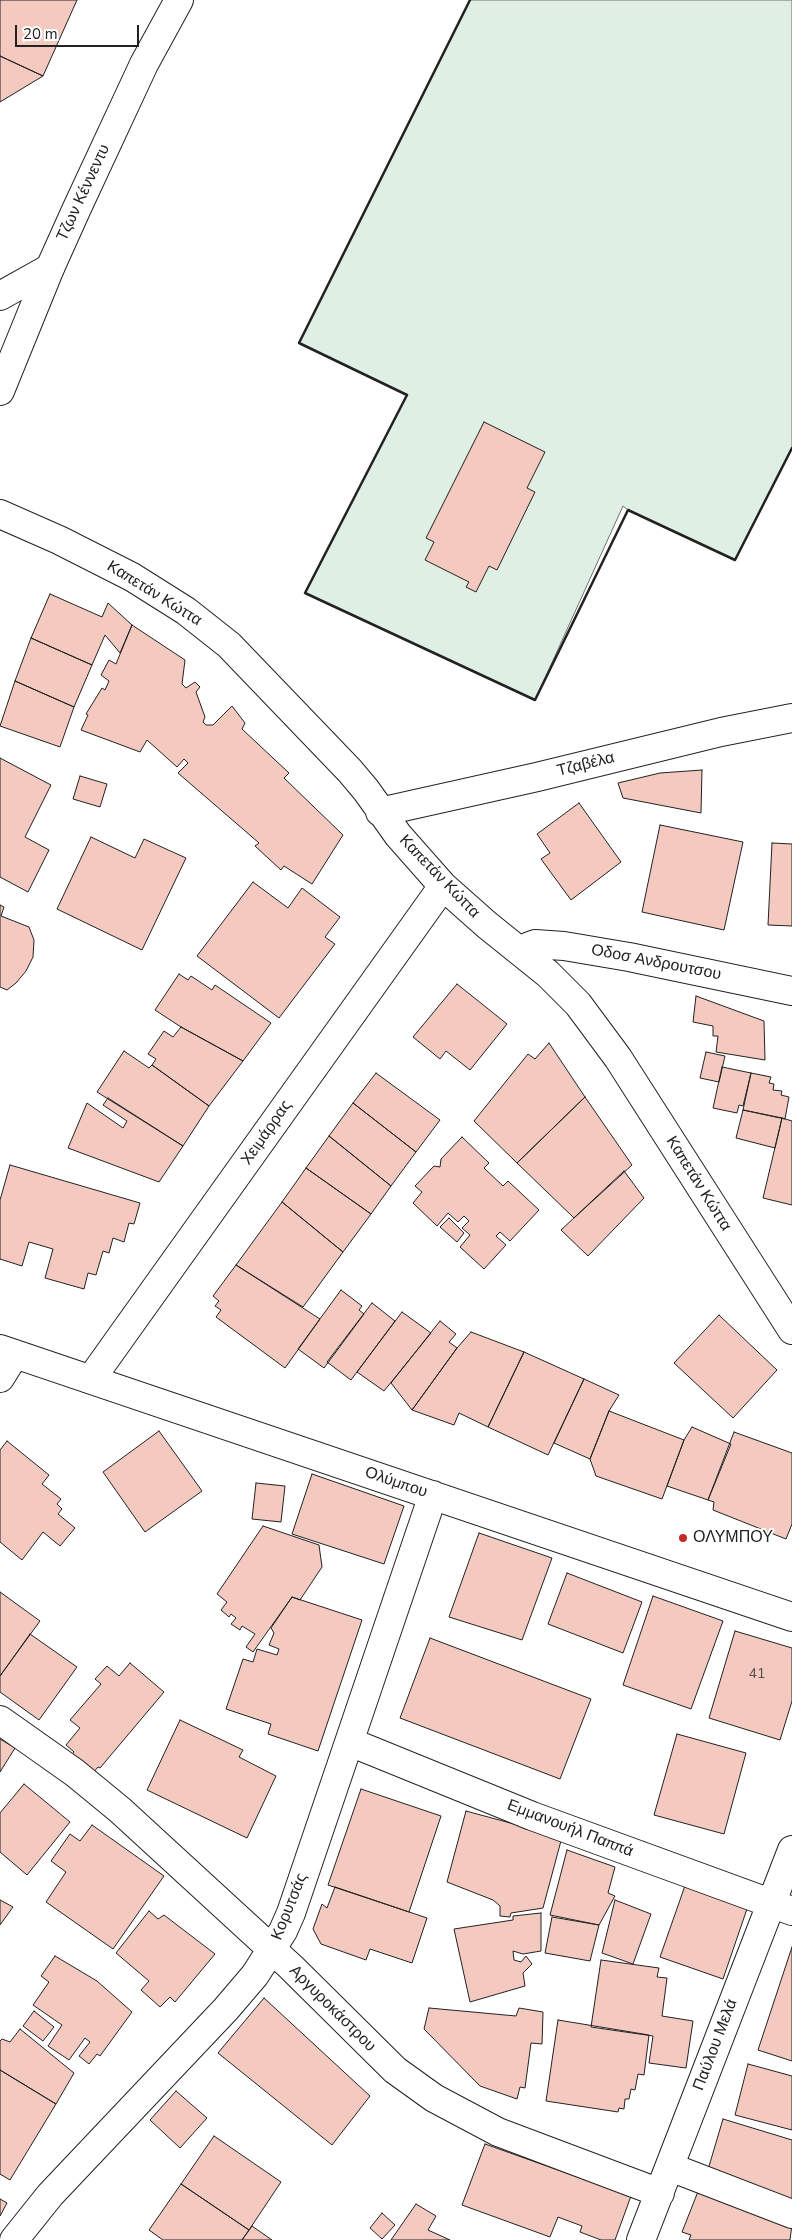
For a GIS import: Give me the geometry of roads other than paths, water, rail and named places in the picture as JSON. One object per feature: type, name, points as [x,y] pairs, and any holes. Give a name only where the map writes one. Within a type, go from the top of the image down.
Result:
[{"type":"street","name":"Τζων Κέννεντυ","points":[[0,391],[50,268],[144,64],[178,0]]},
{"type":"street","points":[[0,296],[50,268]]},
{"type":"street","name":"Καπετάν Κώττα","points":[[0,514],[59,540],[132,577],[159,593],[209,628],[229,645],[350,772],[398,836],[443,886],[486,925],[560,986],[590,1019],[618,1058],[792,1330]]},
{"type":"street","name":"Τζαβέλα","points":[[380,812],[721,732],[792,718]]},
{"type":"street","name":"Χειμάρρας","points":[[91,1379],[443,886]]},
{"type":"street","name":"Οδοσ Ανδρουτσου","points":[[522,953],[527,947],[535,944],[564,946],[629,956],[792,990]]},
{"type":"street","points":[[0,1378],[8,1351]]},
{"type":"street","name":"Ολύμπου","points":[[8,1351],[792,1617]]},
{"type":"street","name":"Κορυτσάς","points":[[14,2240],[50,2195],[226,2009],[255,1975],[272,1950],[291,1913],[433,1495]]},
{"type":"street","name":"Αργυροκάστρου","points":[[0,1720],[98,1790],[272,1950],[395,2070],[434,2098],[498,2132],[660,2193]]},
{"type":"street","name":"Εμμανουήλ Παππά","points":[[350,1742],[532,1816],[781,1907]]},
{"type":"street","name":"Παύλου Μελά","points":[[641,2240],[670,2167],[781,1907],[792,1850]]},
{"type":"street","points":[[670,2167],[792,2214]]},
{"type":"place","name":"ΟΛΥΜΠΟΥ","points":[[683,1538]]}]
